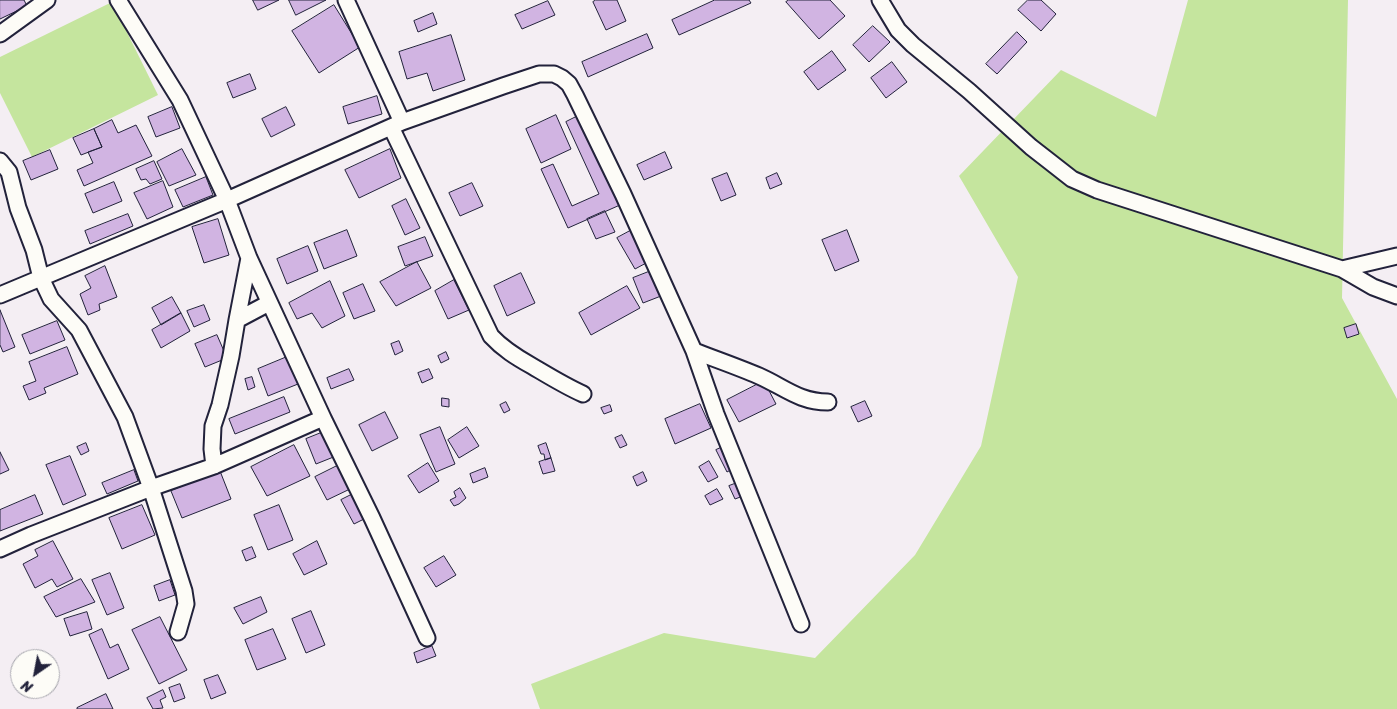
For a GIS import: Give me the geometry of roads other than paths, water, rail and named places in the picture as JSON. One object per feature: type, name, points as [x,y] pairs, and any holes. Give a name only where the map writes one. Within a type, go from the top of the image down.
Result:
[{"type":"street","points":[[0,34],[47,0]]},
{"type":"street","points":[[118,0],[180,100],[227,200],[249,258],[427,638]]},
{"type":"street","points":[[346,0],[397,125],[490,336],[513,355],[583,394]]},
{"type":"street","points":[[880,0],[898,30],[912,45],[969,91],[1031,147],[1072,178],[1097,190],[1342,269],[1373,287],[1397,296]]},
{"type":"street","points":[[0,294],[227,200],[397,125],[539,74],[554,74],[568,84],[575,95],[623,194],[694,351],[716,414],[802,624]]},
{"type":"street","points":[[0,161],[8,172],[18,208],[34,250],[41,278],[51,299],[79,330],[125,417],[151,488],[184,591],[186,604],[178,632]]},
{"type":"street","points":[[1342,269],[1397,256]]},
{"type":"street","points":[[214,466],[212,449],[213,426],[231,356],[249,258]]},
{"type":"street","points":[[237,320],[270,303]]},
{"type":"street","points":[[694,351],[760,376],[797,396],[815,402],[828,402]]},
{"type":"street","points":[[0,549],[151,488],[214,466],[323,418]]}]
